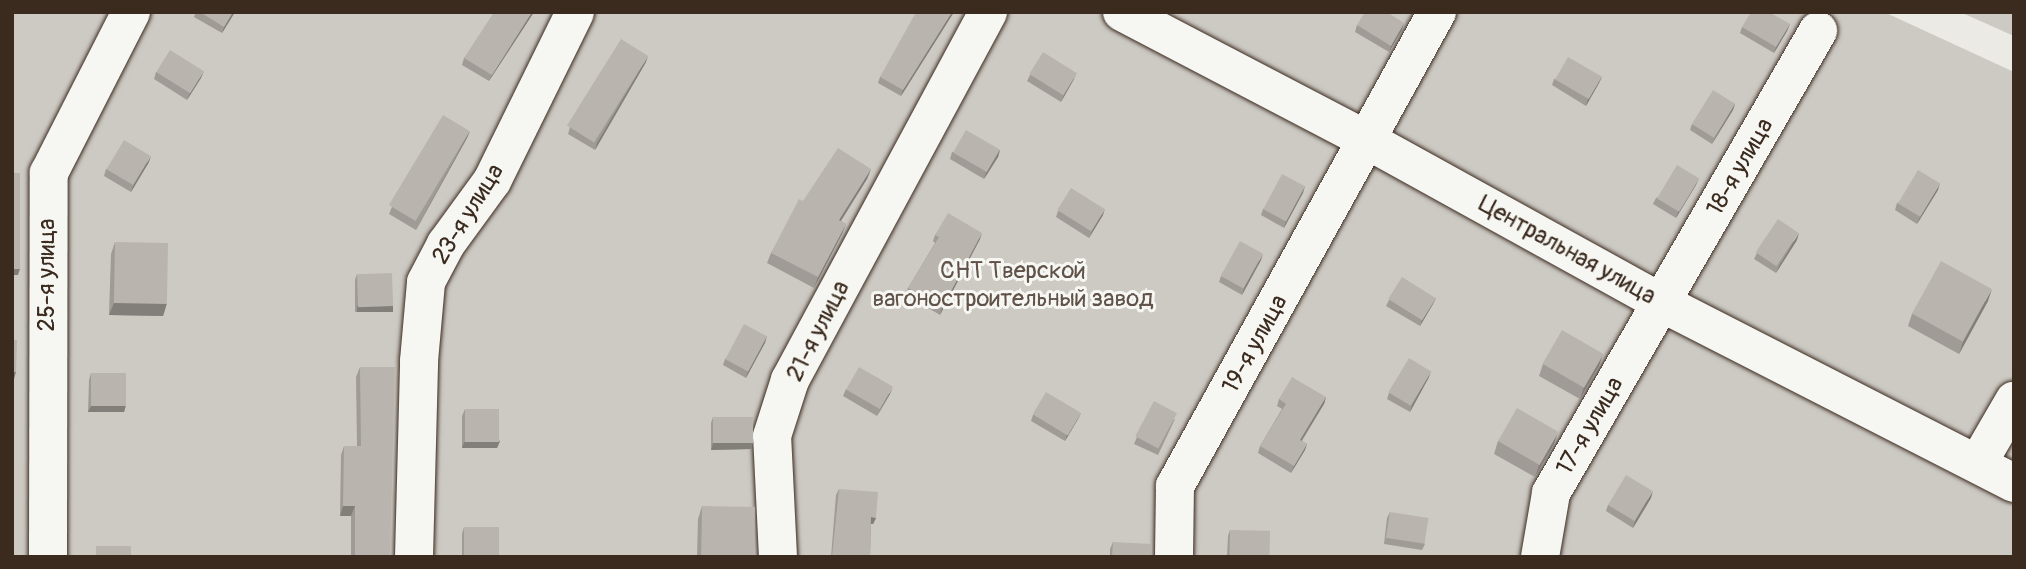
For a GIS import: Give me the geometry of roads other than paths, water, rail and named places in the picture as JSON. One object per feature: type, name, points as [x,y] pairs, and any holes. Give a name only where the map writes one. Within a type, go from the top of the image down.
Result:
[{"type":"street","name":"25-я улица","points":[[48,557],[49,173],[131,12]]},
{"type":"street","name":"23-я улица","points":[[414,557],[419,361],[426,282],[446,244],[492,181],[575,12]]},
{"type":"street","name":"21-я улица","points":[[778,557],[772,436],[790,380],[988,12]]},
{"type":"street","name":"Центральная улица","points":[[1122,12],[1367,140],[1662,303],[2014,483]]},
{"type":"street","name":"19-я улица","points":[[1174,557],[1175,486],[1437,12]]},
{"type":"street","name":"18-я улица","points":[[1662,303],[1818,31]]},
{"type":"street","name":"17-я улица","points":[[1540,557],[1551,493],[1662,303]]},
{"type":"street","points":[[1978,463],[2014,401]]},
{"type":"park label","name":"СНТ Тверской вагоностроительный завод","points":[[1013,285]]}]
